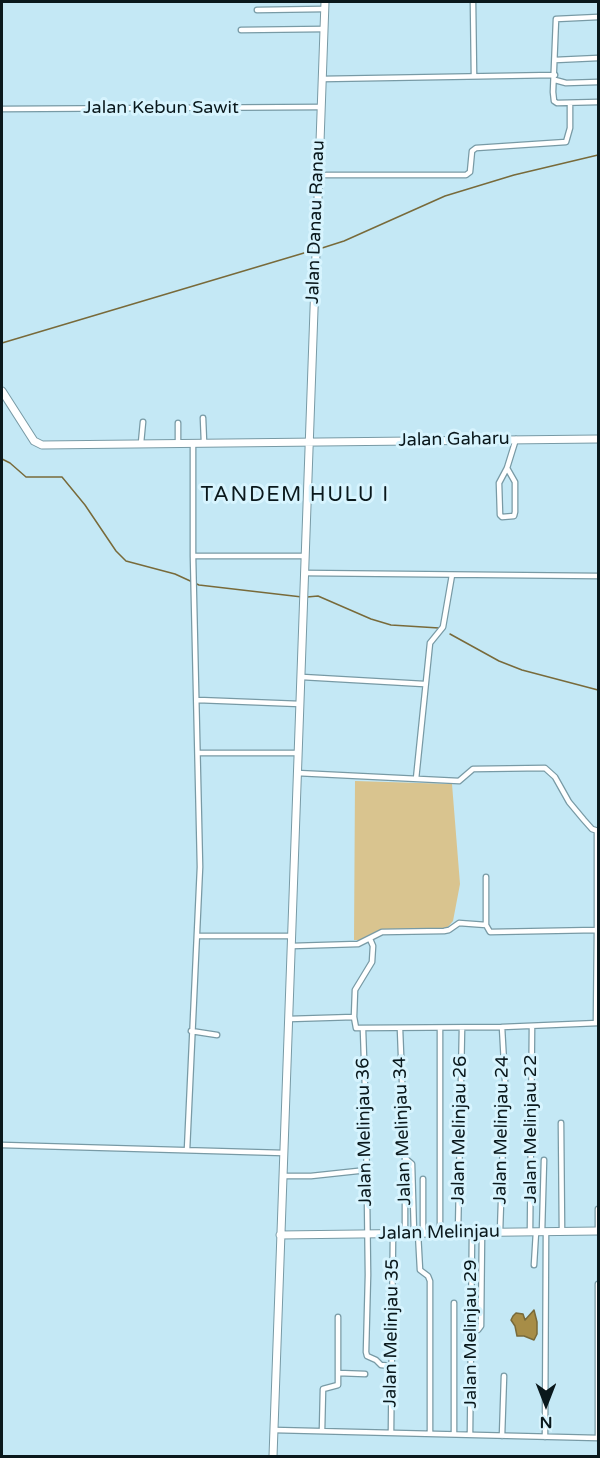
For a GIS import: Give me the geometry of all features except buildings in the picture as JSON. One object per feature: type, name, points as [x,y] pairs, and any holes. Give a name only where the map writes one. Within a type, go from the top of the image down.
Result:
[{"type":"street","points":[[473,2],[474,76]]},
{"type":"street","points":[[257,10],[325,5]]},
{"type":"street","name":"Jalan Danau Ranau","points":[[273,1456],[325,5]]},
{"type":"street","points":[[598,16],[556,18],[554,101],[557,104],[598,102]]},
{"type":"street","points":[[241,30],[324,29]]},
{"type":"street","points":[[555,60],[598,58]]},
{"type":"street","points":[[322,79],[474,76],[555,77],[566,83],[598,82]]},
{"type":"street","points":[[318,175],[466,176],[470,172],[472,151],[477,148],[566,142],[570,128],[570,103]]},
{"type":"street","name":"Jalan Kebun Sawit","points":[[2,109],[321,107]]},
{"type":"street","name":"Jalan Gaharu","points":[[2,391],[34,441],[39,445],[598,439]]},
{"type":"street","points":[[203,418],[204,442]]},
{"type":"street","points":[[141,443],[143,422]]},
{"type":"street","points":[[178,423],[178,443]]},
{"type":"street","points":[[507,468],[516,482],[515,512],[514,516],[501,517],[498,486],[507,468],[516,439]]},
{"type":"street","points":[[187,1150],[200,867],[193,442]]},
{"type":"street","points":[[194,556],[305,556]]},
{"type":"street","points":[[304,573],[598,576]]},
{"type":"street","points":[[416,779],[430,643],[443,627],[452,575]]},
{"type":"street","points":[[302,677],[424,684]]},
{"type":"street","points":[[198,700],[300,704]]},
{"type":"street","points":[[199,753],[298,753]]},
{"type":"street","points":[[297,773],[459,781],[473,769],[545,768],[555,777],[569,802],[584,820],[598,831],[597,1022],[502,1028],[363,1030],[355,1026],[356,986],[366,975],[372,962],[373,946],[370,939]]},
{"type":"street","points":[[486,877],[486,925],[488,931],[492,933],[597,930]]},
{"type":"street","points":[[292,946],[358,944],[382,932],[444,931],[459,923],[486,925]]},
{"type":"street","points":[[196,936],[292,936]]},
{"type":"street","points":[[289,1019],[354,1017]]},
{"type":"street","name":"Jalan Melinjau 22","points":[[532,1026],[539,1232]]},
{"type":"street","name":"Jalan Melinjau 26","points":[[458,1233],[462,1028]]},
{"type":"street","name":"Jalan Melinjau 24","points":[[500,1232],[505,1081],[502,1028]]},
{"type":"street","name":"Jalan Melinjau 34","points":[[400,1029],[405,1158],[405,1233]]},
{"type":"street","points":[[440,1029],[440,1233]]},
{"type":"street","name":"Jalan Melinjau 36","points":[[363,1030],[367,1170],[366,1352],[369,1357],[374,1358],[381,1365],[392,1366]]},
{"type":"street","points":[[191,1031],[217,1035]]},
{"type":"street","points":[[561,1123],[562,1232]]},
{"type":"street","points":[[2,1145],[284,1153]]},
{"type":"street","points":[[405,1158],[412,1164],[420,1270],[428,1276],[430,1281],[430,1434]]},
{"type":"street","points":[[534,1264],[539,1232],[544,1160]]},
{"type":"street","points":[[283,1176],[311,1176],[367,1170]]},
{"type":"street","points":[[419,1233],[423,1179]]},
{"type":"street","points":[[598,1209],[598,1231]]},
{"type":"street","name":"Jalan Melinjau","points":[[280,1235],[598,1231]]},
{"type":"street","points":[[539,1232],[545,1437]]},
{"type":"street","name":"Jalan Melinjau 29","points":[[470,1435],[472,1233]]},
{"type":"street","points":[[471,1329],[478,1330],[481,1326],[482,1233]]},
{"type":"street","name":"Jalan Melinjau 35","points":[[391,1433],[393,1234]]},
{"type":"street","points":[[274,1430],[598,1438],[598,1284]]},
{"type":"street","points":[[453,1434],[454,1302]]},
{"type":"street","points":[[322,1431],[323,1389],[338,1385],[338,1317]]},
{"type":"street","points":[[338,1373],[365,1374]]},
{"type":"street","points":[[502,1436],[504,1376]]},
{"type":"shaded area","points":[[355,781],[452,784],[460,884],[453,921],[446,929],[378,931],[363,940],[354,940]]},
{"type":"shaded area","points":[[534,1310],[537,1334],[534,1340],[517,1336],[511,1320],[513,1316],[516,1313],[523,1314],[525,1320]]},
{"type":"waterway","points":[[319,249],[344,241],[445,196],[514,175],[598,155]]},
{"type":"waterway","points":[[2,343],[314,250]]},
{"type":"waterway","points":[[2,459],[26,477],[62,477],[85,505],[116,551],[126,561],[175,574],[199,585],[302,597]]},
{"type":"waterway","points":[[307,597],[318,596],[371,619],[391,625],[439,628]]},
{"type":"waterway","points":[[450,634],[499,661],[522,670],[598,690]]},
{"type":"district","name":"TANDEM HULU I","points":[[295,495]]}]
